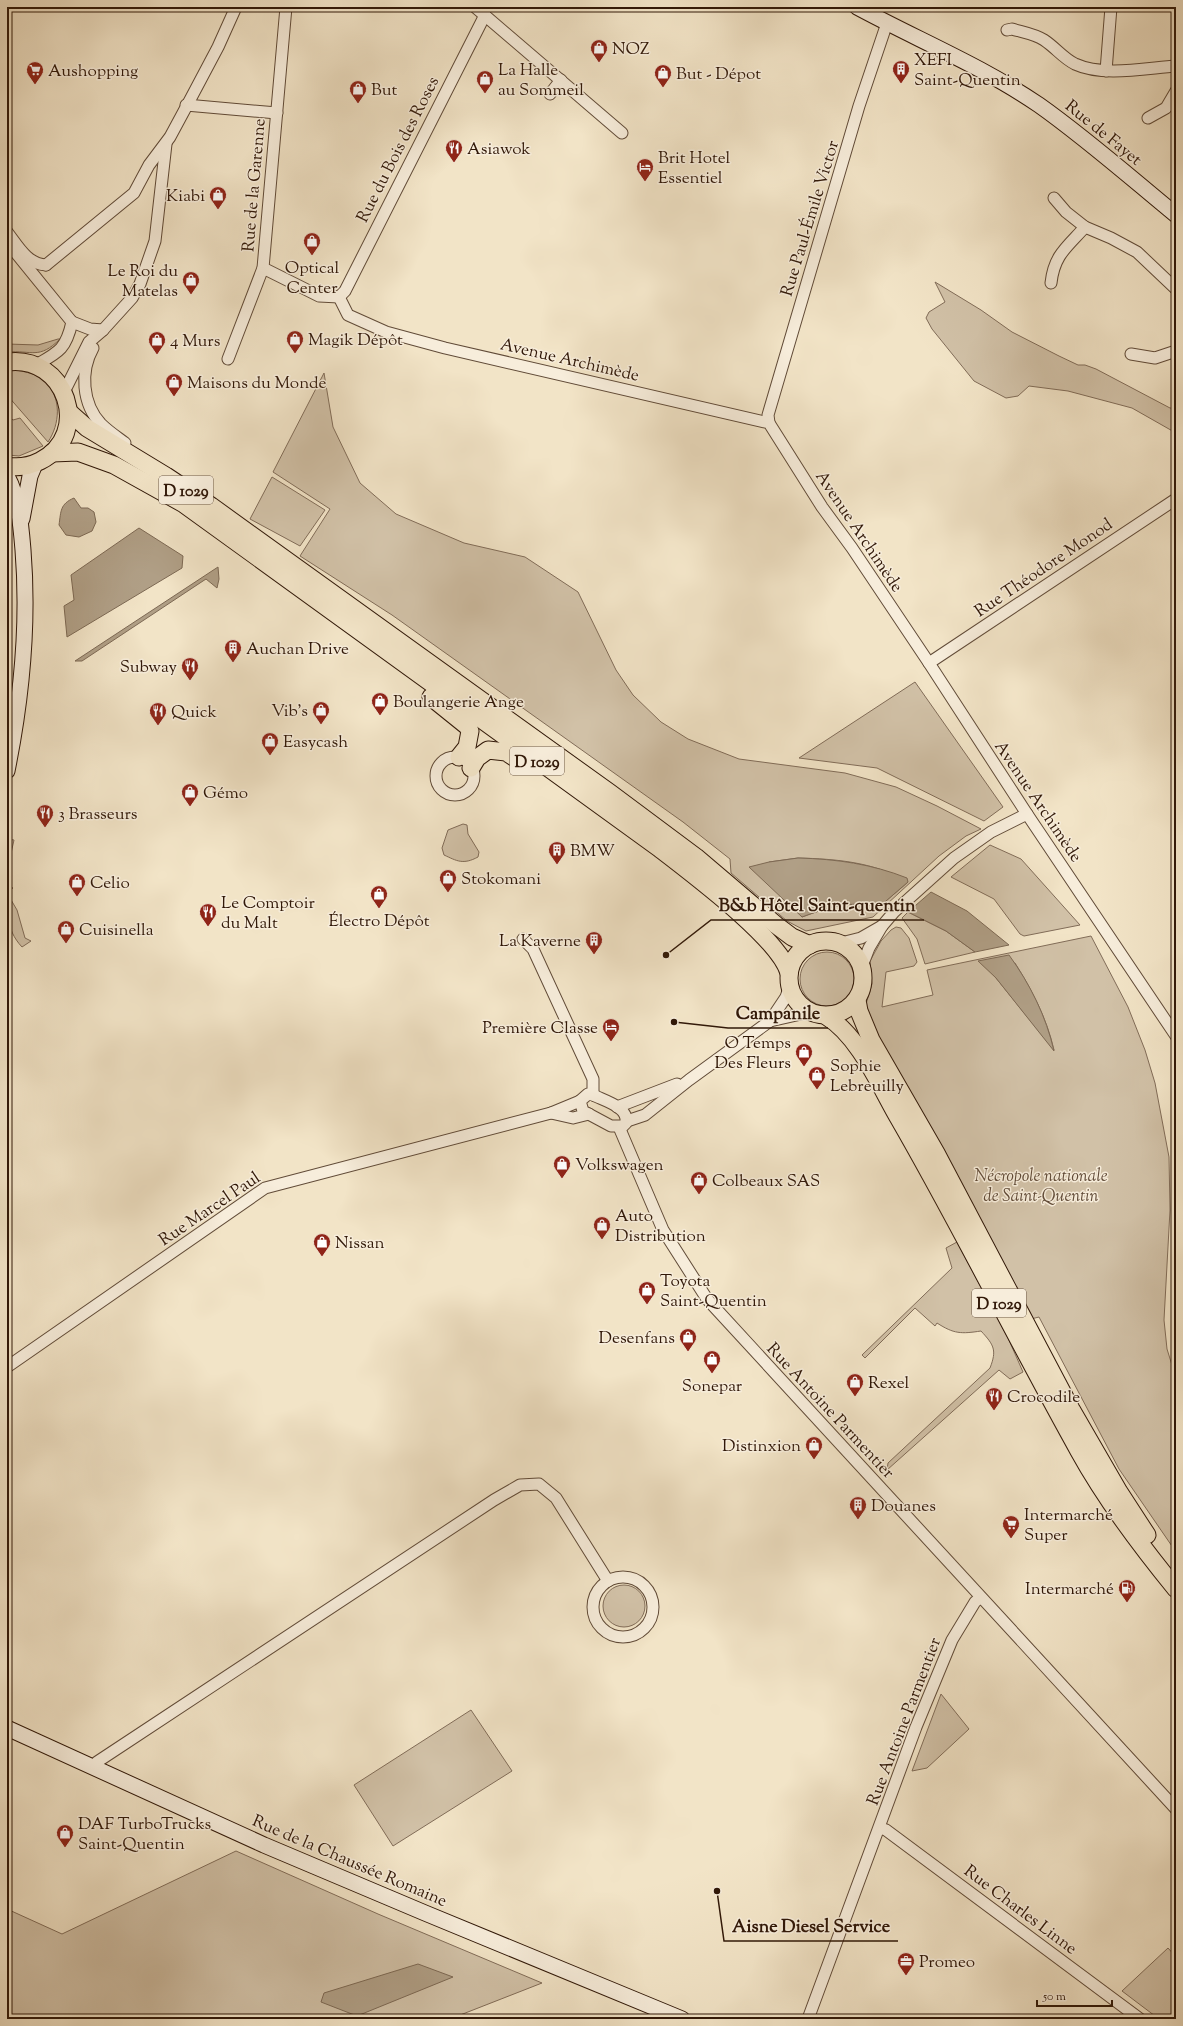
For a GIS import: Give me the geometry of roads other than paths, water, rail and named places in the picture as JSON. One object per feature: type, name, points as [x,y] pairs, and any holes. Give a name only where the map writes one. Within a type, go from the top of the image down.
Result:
[{"type":"main road","points":[[7,362],[25,362],[36,365],[55,379],[64,392],[69,412],[66,431],[52,453],[35,464],[23,467],[7,466]]},
{"type":"main road","name":"D 1029","points":[[69,412],[87,428],[166,476],[211,506],[696,857],[787,933],[810,945]]},
{"type":"main road","name":"D 1029","points":[[52,453],[78,452],[114,464],[184,504],[306,594],[659,848],[766,938],[786,964],[790,980]]},
{"type":"main road","points":[[306,594],[467,726],[470,731],[465,763],[477,758],[488,750],[506,752],[659,848]]},
{"type":"main road","points":[[825,941],[841,943],[850,949],[857,957],[862,966],[864,984],[857,1000],[846,1010],[818,1014],[798,1001],[790,980],[796,956],[810,945],[825,941]]},
{"type":"main road","name":"D 1029","points":[[857,1000],[859,1011],[870,1040],[936,1153],[1072,1409],[1127,1505],[1143,1530],[1176,1573]]},
{"type":"main road","name":"D 1029","points":[[818,1014],[838,1023],[856,1046],[923,1160],[1088,1468],[1126,1525],[1176,1589]]},
{"type":"street","points":[[7,232],[29,259],[38,265],[46,265],[134,193],[149,165],[166,142],[218,47],[236,7]]},
{"type":"street","name":"Rue de la Garenne","points":[[228,359],[263,268],[286,7]]},
{"type":"street","points":[[475,7],[622,133]]},
{"type":"street","name":"Rue de Fayet","points":[[857,7],[1004,84],[1038,105],[1080,136],[1176,215]]},
{"type":"street","points":[[1106,71],[1111,7]]},
{"type":"street","name":"Rue du Bois des Roses","points":[[338,297],[345,291],[485,15]]},
{"type":"street","name":"Rue Paul-Émile Victor","points":[[769,423],[768,416],[859,106],[887,23]]},
{"type":"street","points":[[1007,30],[1012,29],[1042,39],[1051,45],[1063,58],[1077,65],[1106,71],[1176,66]]},
{"type":"street","points":[[550,94],[561,80]]},
{"type":"street","points":[[1148,118],[1166,108],[1176,91]]},
{"type":"street","points":[[186,105],[277,114]]},
{"type":"street","points":[[64,392],[89,342],[103,330],[132,298],[140,284],[155,240],[166,142]]},
{"type":"street","points":[[1054,198],[1066,212],[1085,227],[1111,238],[1137,252],[1176,289]]},
{"type":"street","points":[[1051,283],[1053,268],[1057,257],[1085,227]]},
{"type":"street","points":[[7,242],[72,322],[90,329],[103,330]]},
{"type":"street","points":[[44,286],[46,265]]},
{"type":"street","points":[[263,268],[319,296],[338,297]]},
{"type":"street","name":"Avenue Archimède","points":[[338,297],[348,315],[386,332],[445,348],[769,423],[822,508],[852,548],[1027,814],[1176,1036]]},
{"type":"street","points":[[36,365],[54,354],[67,342],[72,322]]},
{"type":"street","points":[[103,330],[88,357],[84,385],[88,401],[101,424],[154,464],[166,476]]},
{"type":"street","points":[[1131,354],[1155,358],[1176,351]]},
{"type":"street","points":[[21,527],[30,476],[35,464]]},
{"type":"street","points":[[7,476],[15,496],[21,527],[26,618],[21,694],[7,771]]},
{"type":"street","name":"Rue Théodore Monod","points":[[929,663],[1176,499]]},
{"type":"street","points":[[862,966],[869,948],[882,926],[894,912],[954,858],[991,832],[1027,814]]},
{"type":"street","points":[[841,943],[861,938],[882,926]]},
{"type":"street","points":[[523,939],[533,949],[593,1079],[593,1095],[617,1107],[689,1080]]},
{"type":"street","points":[[580,1101],[583,1111],[611,1126],[623,1124],[645,1115],[689,1080],[770,1021],[786,997],[790,980]]},
{"type":"street","points":[[770,1021],[818,1014]]},
{"type":"street","name":"Rue Marcel Paul","points":[[7,1367],[265,1188],[551,1113],[580,1101],[584,1096],[593,1095]]},
{"type":"street","name":"Rue Antoine Parmentier","points":[[617,1107],[625,1114],[623,1124],[663,1230],[699,1290],[980,1598],[975,1602],[952,1640],[916,1727],[880,1828],[808,2019]]},
{"type":"street","points":[[551,1113],[573,1118],[589,1114]]},
{"type":"street","points":[[94,1767],[97,1762],[494,1500],[520,1485],[539,1484],[556,1498],[608,1581]]},
{"type":"street","points":[[617,1577],[628,1577],[637,1580],[645,1586],[651,1595],[654,1605],[653,1614],[646,1627],[634,1636],[624,1638],[614,1637],[606,1633],[598,1626],[592,1606],[594,1596],[600,1587],[608,1581],[617,1577]]},
{"type":"street","points":[[980,1598],[1176,1809]]},
{"type":"street","name":"Rue de la Chaussée Romaine","points":[[7,1728],[264,1845],[682,2019]]},
{"type":"street","name":"Rue Charles Linne","points":[[880,1828],[886,1830],[978,1897],[1140,2019]]},
{"type":"place","name":"NOZ","points":[[599,63]]},
{"type":"place","name":"XEFI Saint-Quentin","points":[[901,84]]},
{"type":"place","name":"Aushopping","points":[[35,85]]},
{"type":"place","name":"But - Dépot","points":[[663,88]]},
{"type":"place","name":"La Halle au Sommeil","points":[[485,94]]},
{"type":"place","name":"But","points":[[358,104]]},
{"type":"place","name":"Asiawok","points":[[454,163]]},
{"type":"place","name":"Brit Hotel Essentiel","points":[[645,182]]},
{"type":"place","name":"Kiabi","points":[[218,210]]},
{"type":"place","name":"Optical Center","points":[[312,256]]},
{"type":"place","name":"Le Roi du Matelas","points":[[191,295]]},
{"type":"place","name":"Magik Dépôt","points":[[295,354]]},
{"type":"place","name":"4 Murs","points":[[157,355]]},
{"type":"place","name":"Maisons du Monde","points":[[174,397]]},
{"type":"place","name":"Auchan Drive","points":[[233,663]]},
{"type":"place","name":"Subway","points":[[190,681]]},
{"type":"place","name":"Boulangerie Ange","points":[[380,716]]},
{"type":"place","name":"Vib's","points":[[321,725]]},
{"type":"place","name":"Quick","points":[[158,726]]},
{"type":"place","name":"Easycash","points":[[270,756]]},
{"type":"place","name":"Gémo","points":[[190,807]]},
{"type":"place","name":"3 Brasseurs","points":[[45,828]]},
{"type":"place","name":"BMW","points":[[557,865]]},
{"type":"place","name":"Stokomani","points":[[448,893]]},
{"type":"place","name":"Celio","points":[[77,897]]},
{"type":"place","name":"Électro Dépôt","points":[[379,909]]},
{"type":"place","name":"Le Comptoir du Malt","points":[[208,927]]},
{"type":"place","name":"Cuisinella","points":[[66,944]]},
{"type":"place","name":"La Kaverne","points":[[594,955]]},
{"type":"place","name":"B&b Hôtel Saint-quentin","points":[[666,955]]},
{"type":"place","name":"Campanile","points":[[674,1022]]},
{"type":"place","name":"Première Classe","points":[[611,1042]]},
{"type":"place","name":"O Temps Des Fleurs","points":[[804,1067]]},
{"type":"place","name":"Sophie Lebreuilly","points":[[817,1090]]},
{"type":"place","name":"Volkswagen","points":[[562,1179]]},
{"type":"place","name":"Colbeaux SAS","points":[[699,1195]]},
{"type":"place","name":"Auto Distribution","points":[[602,1240]]},
{"type":"place","name":"Nissan","points":[[322,1257]]},
{"type":"place","name":"Toyota Saint-Quentin","points":[[647,1305]]},
{"type":"place","name":"Desenfans","points":[[688,1352]]},
{"type":"place","name":"Sonepar","points":[[712,1374]]},
{"type":"place","name":"Rexel","points":[[855,1397]]},
{"type":"place","name":"Crocodile","points":[[994,1411]]},
{"type":"place","name":"Distinxion","points":[[814,1460]]},
{"type":"place","name":"Douanes","points":[[858,1520]]},
{"type":"place","name":"Intermarché Super","points":[[1011,1539]]},
{"type":"place","name":"Intermarché","points":[[1127,1603]]},
{"type":"place","name":"DAF TurboTrucks Saint-Quentin","points":[[65,1848]]},
{"type":"place","name":"Aisne Diesel Service","points":[[717,1891]]},
{"type":"place","name":"Promeo","points":[[906,1976]]},
{"type":"park label","name":"Nécropole nationale de Saint-Quentin","points":[[1041,1185]]}]
